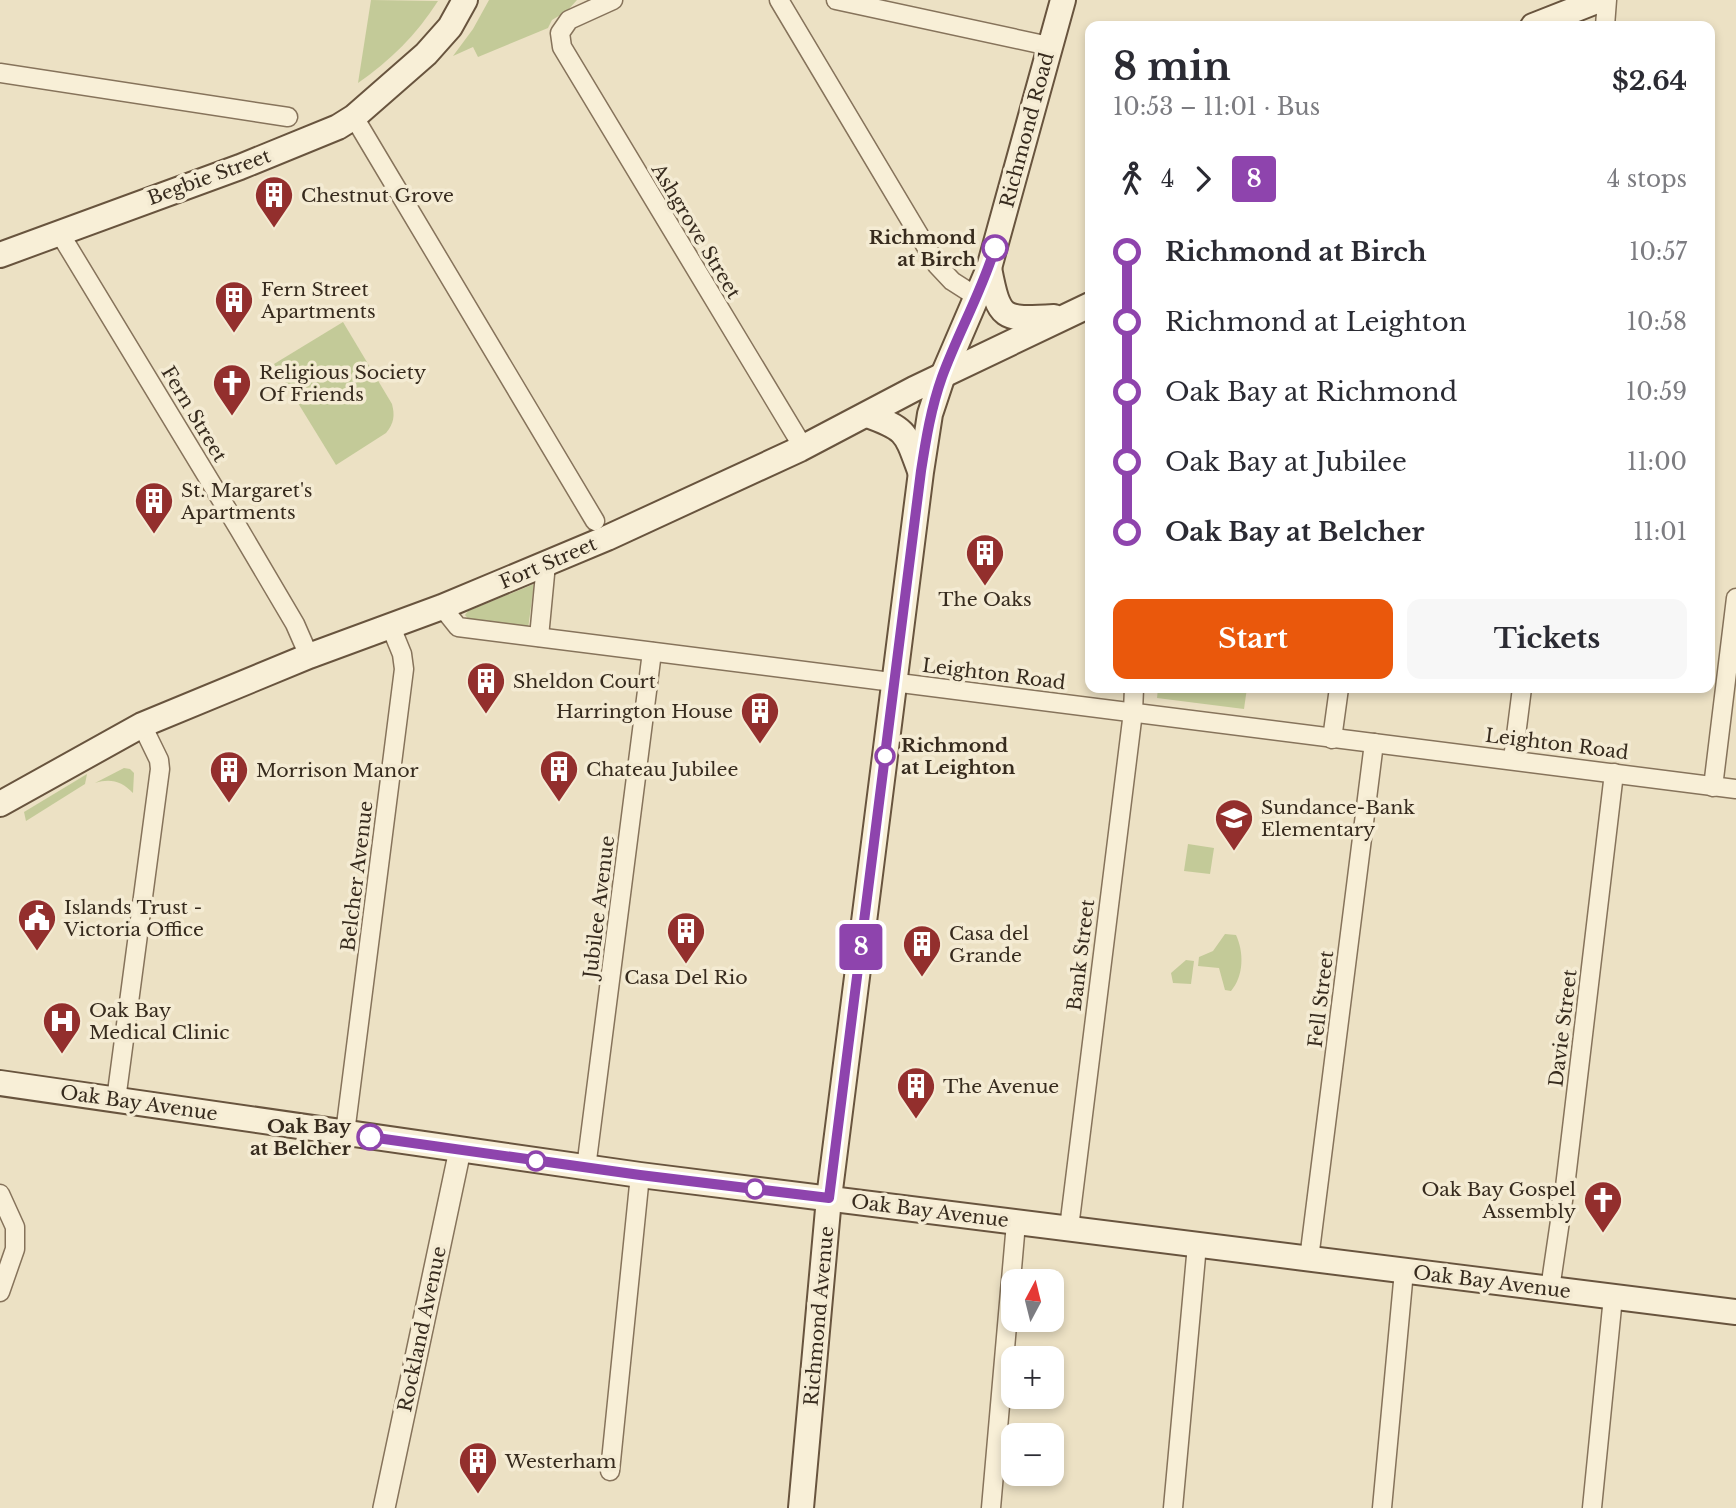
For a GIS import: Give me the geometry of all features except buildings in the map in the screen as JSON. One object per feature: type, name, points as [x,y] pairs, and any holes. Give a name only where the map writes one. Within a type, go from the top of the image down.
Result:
[{"type":"main road","name":"Begbie Street","points":[[0,255],[240,167],[338,127],[354,117],[426,54],[450,27],[465,0]]},
{"type":"main road","name":"Richmond Road","points":[[943,376],[989,268],[1063,0]]},
{"type":"main road","points":[[1546,21],[1600,0]]},
{"type":"main road","points":[[989,268],[994,297],[1001,311],[1012,318],[1079,311]]},
{"type":"main road","name":"Fort Street","points":[[0,804],[142,725],[309,656],[391,627],[546,564],[803,447],[1079,311]]},
{"type":"main road","name":"Richmond Avenue","points":[[801,1508],[829,1198],[921,471],[930,414],[943,376]]},
{"type":"main road","points":[[867,415],[901,430],[908,438],[921,471]]},
{"type":"main road","name":"Oak Bay Avenue","points":[[0,1083],[586,1168],[1736,1312]]},
{"type":"street","name":"Ashgrove Street","points":[[613,0],[569,20],[559,33],[562,47],[803,447]]},
{"type":"street","points":[[779,0],[937,265],[952,281],[977,298]]},
{"type":"street","points":[[836,0],[1049,46]]},
{"type":"street","points":[[1606,21],[1608,0]]},
{"type":"street","points":[[0,73],[288,117]]},
{"type":"street","points":[[354,117],[595,521]]},
{"type":"street","name":"Fern Street","points":[[59,232],[239,529],[295,624],[309,656]]},
{"type":"street","points":[[539,637],[546,564]]},
{"type":"street","points":[[1713,787],[1736,598]]},
{"type":"street","name":"Leighton Road","points":[[442,607],[458,627],[1736,789]]},
{"type":"street","name":"Belcher Avenue","points":[[345,1133],[404,669],[391,627]]},
{"type":"street","name":"Jubilee Avenue","points":[[586,1168],[652,652]]},
{"type":"street","name":"Bank Street","points":[[1069,1228],[1134,693]]},
{"type":"street","points":[[1332,739],[1338,693]]},
{"type":"street","points":[[1513,759],[1521,693]]},
{"type":"street","points":[[116,1100],[160,769],[159,761],[142,725]]},
{"type":"street","name":"Fell Street","points":[[1309,1259],[1374,743]]},
{"type":"street","name":"Davie Street","points":[[1550,1289],[1565,1187],[1614,772]]},
{"type":"street","name":"Rockland Avenue","points":[[384,1508],[460,1150]]},
{"type":"street","points":[[610,1471],[640,1175]]},
{"type":"street","points":[[0,1194],[15,1227],[15,1249],[0,1292]]},
{"type":"street","points":[[991,1508],[1016,1223]]},
{"type":"street","points":[[1173,1508],[1197,1245]]},
{"type":"street","points":[[1382,1508],[1404,1271]]},
{"type":"street","points":[[1592,1508],[1613,1297]]},
{"type":"green space","points":[[371,0],[438,1],[402,46],[358,83]]},
{"type":"green space","points":[[489,0],[577,0],[567,11],[552,20],[548,28],[478,57],[473,47],[453,56],[473,29]]},
{"type":"green space","points":[[343,322],[392,404],[394,416],[386,433],[336,465],[274,364]]},
{"type":"green space","points":[[534,584],[528,629],[470,621],[465,615],[468,611]]},
{"type":"green space","points":[[1158,693],[1246,693],[1244,709],[1157,698]]},
{"type":"green space","points":[[124,768],[134,773],[133,793],[116,782],[95,783]]},
{"type":"green space","points":[[87,774],[85,784],[26,821],[24,812]]},
{"type":"green space","points":[[1188,844],[1214,848],[1210,874],[1184,871]]},
{"type":"green space","points":[[1225,934],[1236,935],[1241,956],[1238,978],[1231,991],[1225,990],[1219,968],[1198,966],[1199,957],[1213,951]]},
{"type":"green space","points":[[1186,960],[1194,961],[1191,984],[1173,983],[1171,973]]},
{"type":"bus line","name":"8","points":[[370,1137],[829,1198],[930,414],[995,248]]},
{"type":"place","name":"Chestnut Grove","points":[[274,229]]},
{"type":"place","name":"Richmond at Birch","points":[[995,248]]},
{"type":"place","name":"Fern Street Apartments","points":[[234,334]]},
{"type":"place","name":"Religious Society Of Friends","points":[[232,417]]},
{"type":"place","name":"St. Margaret's Apartments","points":[[154,535]]},
{"type":"place","name":"The Oaks","points":[[985,587]]},
{"type":"place","name":"Sheldon Court","points":[[486,715]]},
{"type":"place","name":"Harrington House","points":[[760,745]]},
{"type":"place","name":"Richmond at Leighton","points":[[885,756]]},
{"type":"place","name":"Chateau Jubilee","points":[[559,803]]},
{"type":"place","name":"Morrison Manor","points":[[229,804]]},
{"type":"place","name":"Sundance-Bank Elementary","points":[[1234,852]]},
{"type":"place","name":"Islands Trust - Victoria Office","points":[[37,952]]},
{"type":"place","name":"Casa Del Rio","points":[[686,965]]},
{"type":"place","name":"Casa del Grande","points":[[922,978]]},
{"type":"place","name":"Oak Bay Medical Clinic","points":[[62,1055]]},
{"type":"place","name":"The Avenue","points":[[916,1120]]},
{"type":"place","name":"Oak Bay at Belcher","points":[[370,1137]]},
{"type":"place","name":"Oak Bay Gospel Assembly","points":[[1603,1234]]},
{"type":"place","name":"Westerham","points":[[478,1495]]}]
